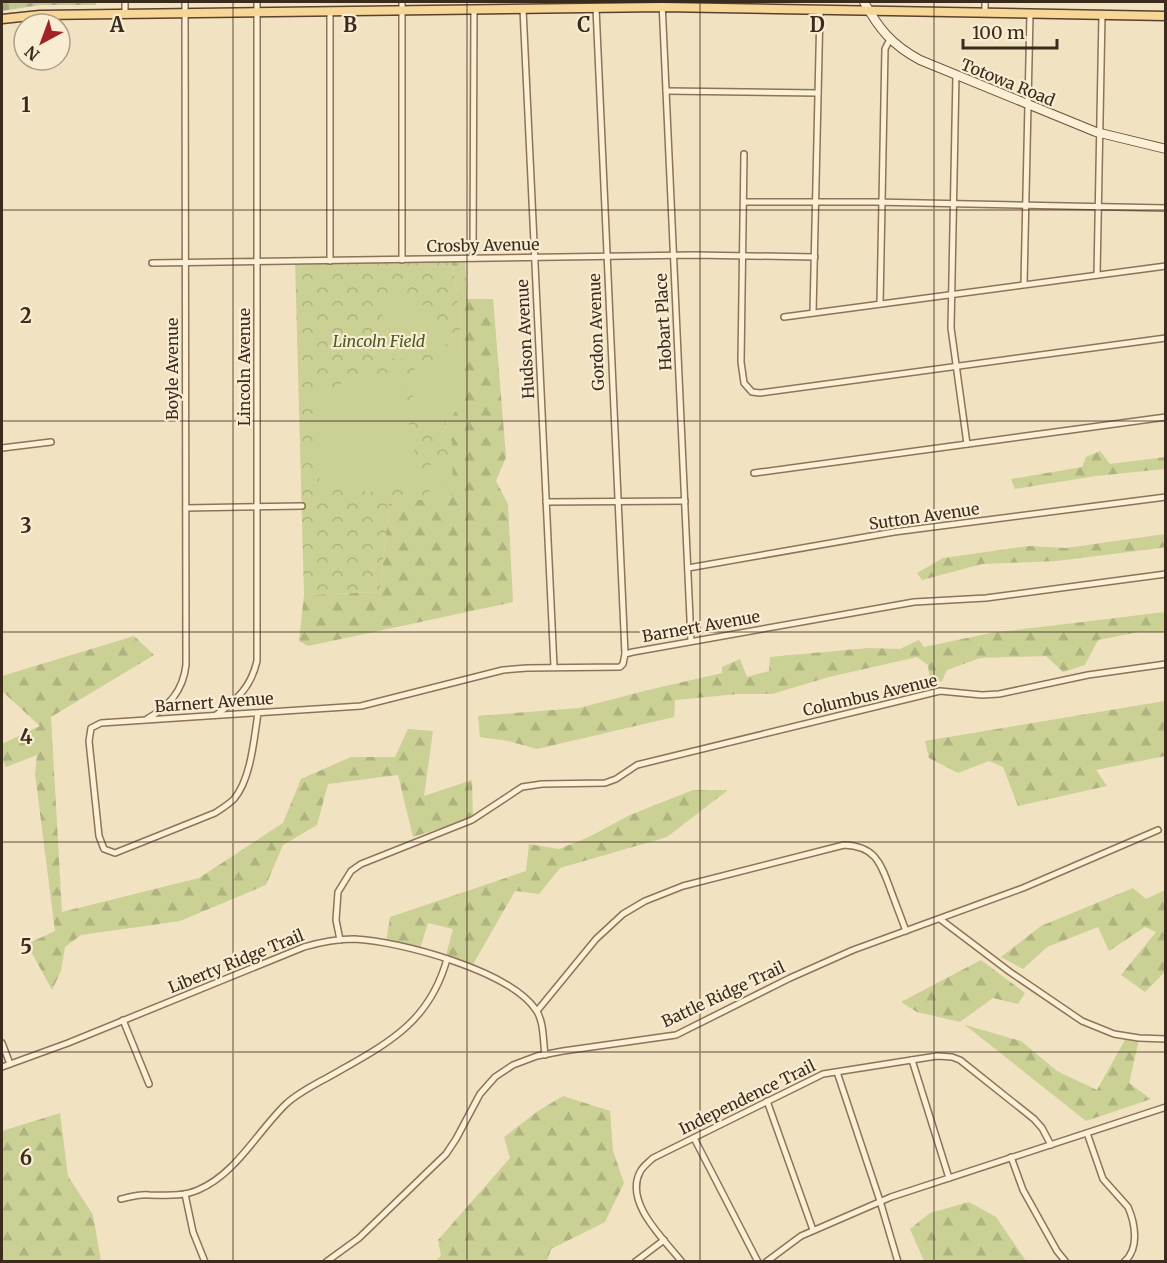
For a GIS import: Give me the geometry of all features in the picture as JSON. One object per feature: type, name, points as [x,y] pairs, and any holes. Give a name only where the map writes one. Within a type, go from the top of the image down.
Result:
[{"type":"main road","name":"Totowa Road","points":[[864,2],[879,28],[906,52],[956,75],[1100,133],[1166,149]]},
{"type":"main road","points":[[2,19],[40,15],[330,11],[402,6],[523,9],[662,4],[869,11],[1166,15]]},
{"type":"street","points":[[125,2],[125,14]]},
{"type":"street","name":"Boyle Avenue","points":[[146,720],[172,700],[185,674],[185,2]]},
{"type":"street","name":"Lincoln Avenue","points":[[215,715],[245,692],[253,677],[257,660],[257,2]]},
{"type":"street","points":[[985,2],[985,13]]},
{"type":"street","name":"Hobart Place","points":[[662,4],[691,641]]},
{"type":"street","points":[[402,6],[402,260]]},
{"type":"street","name":"Gordon Avenue","points":[[596,8],[625,654]]},
{"type":"street","points":[[473,258],[474,9]]},
{"type":"street","name":"Hudson Avenue","points":[[523,9],[554,667]]},
{"type":"street","points":[[813,313],[820,9]]},
{"type":"street","points":[[330,11],[330,261]]},
{"type":"street","points":[[1024,284],[1030,14]]},
{"type":"street","points":[[1097,275],[1102,15]]},
{"type":"street","points":[[880,304],[885,49],[890,39]]},
{"type":"street","points":[[956,75],[951,327],[967,444]]},
{"type":"street","points":[[666,91],[818,93]]},
{"type":"street","points":[[744,154],[742,375],[746,387],[752,393],[1166,338]]},
{"type":"street","points":[[744,202],[883,202],[1166,208]]},
{"type":"street","name":"Crosby Avenue","points":[[152,263],[674,256],[815,257]]},
{"type":"street","points":[[784,317],[1166,266]]},
{"type":"street","points":[[754,473],[1166,417]]},
{"type":"street","points":[[2,448],[51,442]]},
{"type":"street","name":"Sutton Avenue","points":[[688,568],[894,532],[1166,497]]},
{"type":"street","points":[[546,502],[685,501]]},
{"type":"street","points":[[186,508],[302,506]]},
{"type":"street","name":"Barnert Avenue","points":[[258,713],[244,781],[228,804],[215,813],[115,853],[104,849],[100,842],[89,734],[91,728],[96,725],[215,715],[361,706],[503,670],[620,667],[625,654],[921,601],[986,598],[1166,574]]},
{"type":"street","name":"Columbus Avenue","points":[[340,940],[336,920],[338,892],[351,871],[361,864],[472,820],[522,787],[543,784],[605,783],[642,764],[940,692],[999,694],[1088,675],[1166,664]]},
{"type":"street","name":"Battle Ridge Trail","points":[[326,1262],[359,1238],[446,1154],[480,1094],[495,1077],[513,1065],[545,1055],[676,1035],[790,978],[853,950],[1023,888],[1158,830]]},
{"type":"street","points":[[545,1055],[540,1017],[537,1011],[596,939],[623,914],[645,901],[683,886],[844,845],[862,848],[877,858],[884,871],[906,932]]},
{"type":"street","points":[[940,919],[1010,972],[1082,1021],[1114,1034],[1166,1039]]},
{"type":"street","name":"Liberty Ridge Trail","points":[[2,1067],[304,947],[340,940],[370,941],[447,959],[490,974],[531,1003],[537,1011]]},
{"type":"street","points":[[121,1198],[185,1194],[198,1190],[220,1177],[284,1105],[302,1091],[389,1042],[406,1029],[436,990],[447,959]]},
{"type":"street","points":[[123,1020],[149,1084]]},
{"type":"street","points":[[2,1043],[10,1064]]},
{"type":"street","name":"Independence Trail","points":[[682,1262],[638,1203],[636,1193],[639,1172],[653,1158],[813,1077],[837,1071],[937,1056],[952,1057],[960,1060],[1034,1119],[1051,1144]]},
{"type":"street","points":[[912,1060],[949,1178]]},
{"type":"street","points":[[837,1071],[898,1262]]},
{"type":"street","points":[[767,1101],[813,1230]]},
{"type":"street","points":[[766,1262],[801,1236],[880,1201],[1166,1107]]},
{"type":"street","points":[[1087,1133],[1103,1179],[1130,1212],[1134,1229],[1134,1245],[1124,1262]]},
{"type":"street","points":[[694,1138],[758,1262]]},
{"type":"street","points":[[1011,1157],[1023,1190],[1057,1251],[1066,1262]]},
{"type":"street","points":[[185,1194],[193,1232],[205,1262]]},
{"type":"street","points":[[635,1262],[664,1240]]},
{"type":"green space","points":[[2,2],[96,2],[96,5],[40,5],[2,11]]},
{"type":"green space","name":"Lincoln Field","points":[[295,259],[451,259],[461,317],[458,396],[442,435],[452,441],[453,496],[389,504],[380,592],[304,595]]},
{"type":"green space","points":[[451,259],[465,259],[467,299],[493,299],[506,457],[496,481],[508,504],[513,602],[308,646],[299,641],[304,595],[380,592],[389,503],[452,496],[452,469],[442,435],[458,396],[461,317]]},
{"type":"green space","points":[[398,298],[409,299],[431,308],[448,344],[397,361],[389,355],[380,303]]},
{"type":"green space","points":[[460,352],[464,381],[462,400],[459,408],[431,437],[408,385],[412,371],[417,368],[421,370]]},
{"type":"green space","points":[[400,372],[420,483],[365,493],[363,485],[328,485],[321,482],[316,473],[316,395],[344,382]]},
{"type":"green space","points":[[1100,451],[1110,464],[1165,457],[1165,469],[1096,476],[1015,489],[1011,479],[1082,467],[1086,457]]},
{"type":"green space","points":[[431,460],[448,460],[447,496],[429,495]]},
{"type":"green space","points":[[1165,534],[1165,547],[1160,548],[1057,561],[982,564],[922,580],[917,573],[943,558],[1029,546],[1066,548]]},
{"type":"green space","points":[[1165,612],[1165,632],[1139,632],[1098,640],[1085,665],[1063,672],[1046,656],[980,658],[947,670],[942,681],[930,682],[928,665],[917,657],[829,677],[772,694],[738,694],[675,700],[674,717],[537,749],[508,741],[480,737],[478,716],[579,708],[722,673],[722,667],[740,659],[747,677],[769,671],[770,657],[868,648],[900,649],[919,640],[924,647],[991,633]]},
{"type":"green space","points":[[134,636],[154,655],[51,717],[62,912],[199,878],[283,823],[301,779],[351,757],[395,757],[408,729],[433,731],[424,796],[472,780],[473,818],[413,837],[398,775],[328,784],[317,825],[283,845],[266,885],[180,921],[81,935],[65,947],[61,971],[52,990],[27,944],[55,931],[35,774],[37,755],[6,767],[2,759],[2,744],[40,726],[2,691],[2,676]]},
{"type":"green space","points":[[1165,701],[1165,756],[1096,770],[1107,786],[1018,806],[1003,767],[989,761],[958,773],[929,758],[925,741]]},
{"type":"green space","points":[[693,790],[728,790],[667,837],[560,868],[539,894],[515,891],[472,966],[445,959],[453,929],[428,923],[419,952],[386,942],[390,917],[526,871],[529,844],[559,849],[589,837],[630,815]]},
{"type":"green space","points":[[1133,888],[1146,899],[1165,890],[1165,972],[1145,992],[1121,975],[1156,932],[1145,927],[1109,951],[1098,927],[1047,947],[1023,969],[1001,957],[1041,926]]},
{"type":"green space","points":[[981,960],[1025,993],[1018,1004],[993,998],[960,1022],[917,1012],[901,1002]]},
{"type":"green space","points":[[965,1025],[1021,1041],[1057,1071],[1097,1090],[1126,1038],[1139,1040],[1129,1083],[1151,1099],[1086,1121]]},
{"type":"green space","points":[[563,1096],[610,1111],[613,1151],[624,1183],[605,1222],[551,1249],[547,1261],[435,1261],[441,1256],[438,1240],[510,1158],[504,1137],[538,1111]]},
{"type":"green space","points":[[60,1113],[68,1176],[93,1215],[101,1261],[2,1261],[2,1131]]},
{"type":"green space","points":[[969,1202],[996,1217],[1026,1261],[924,1261],[910,1229],[930,1213]]}]
